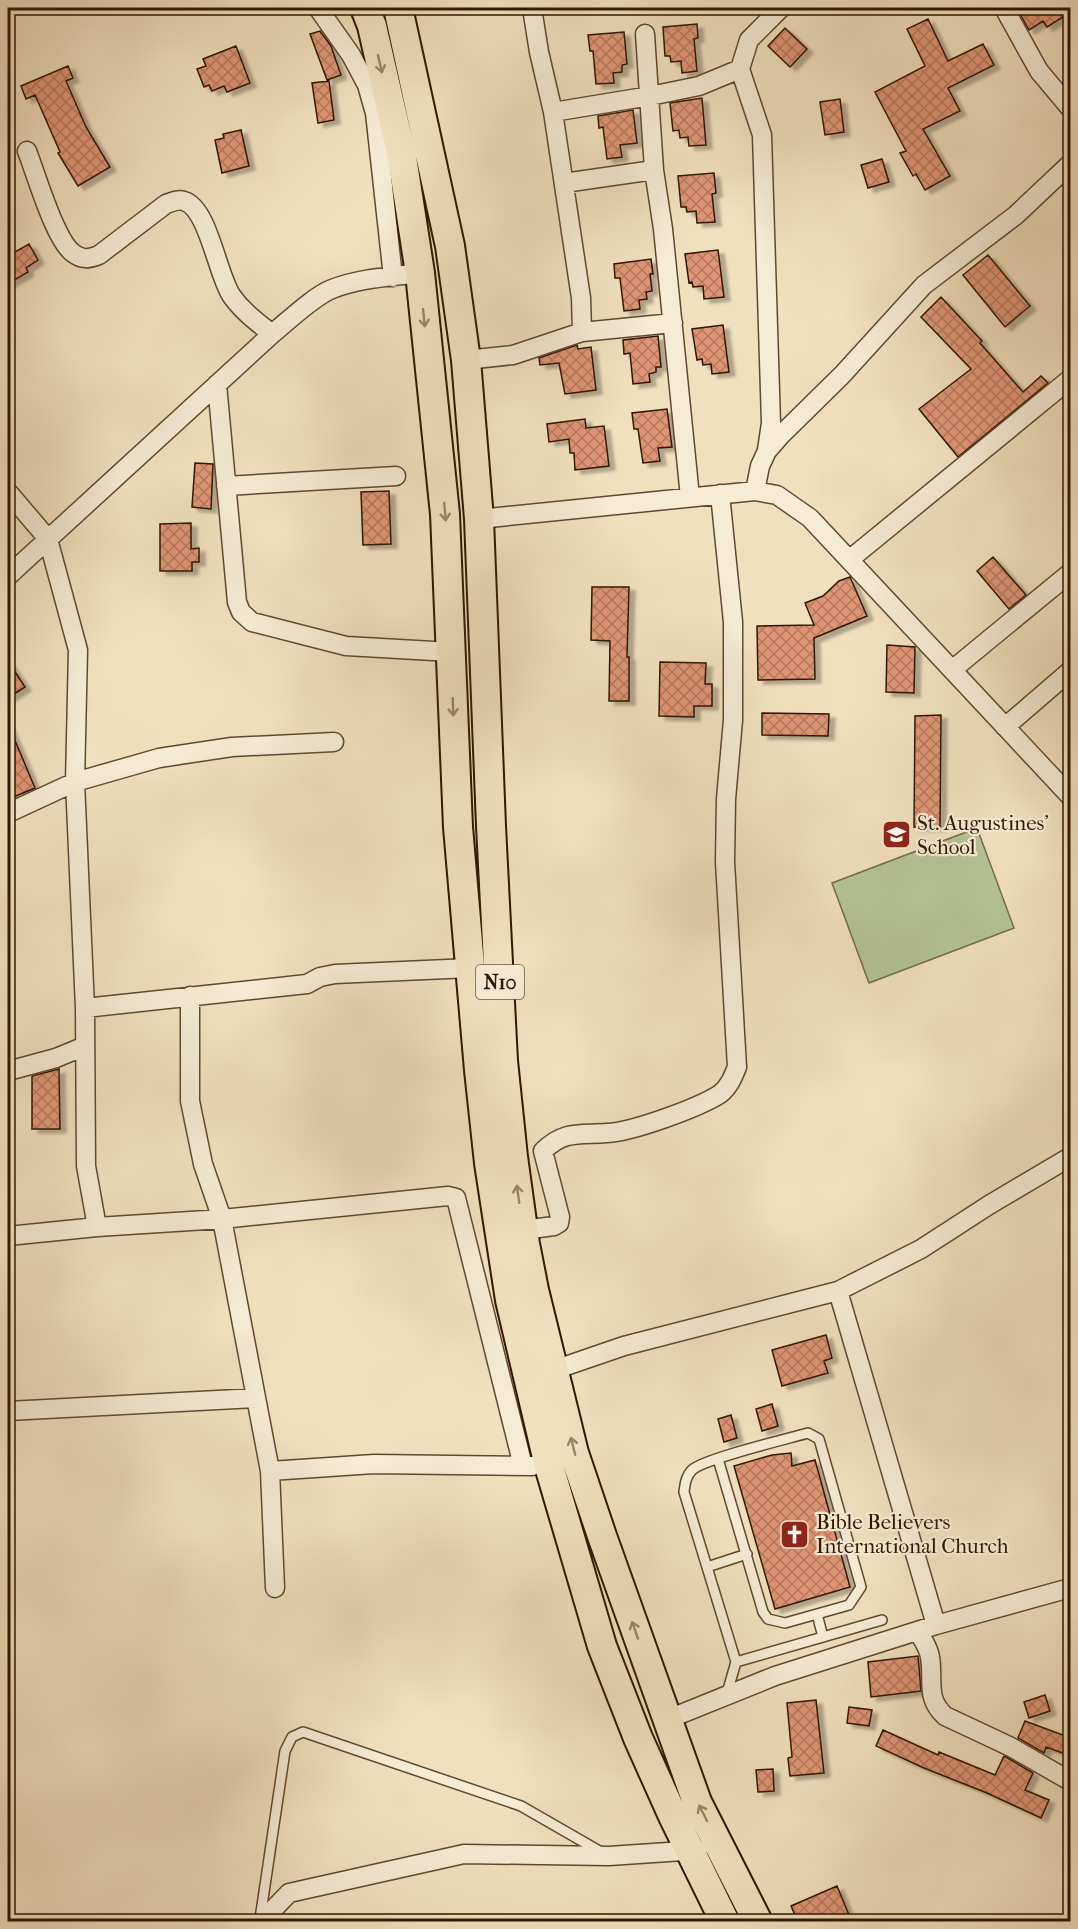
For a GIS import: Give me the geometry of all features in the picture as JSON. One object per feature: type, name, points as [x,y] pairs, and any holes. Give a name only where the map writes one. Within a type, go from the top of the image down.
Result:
[{"type":"main road","name":"N10","points":[[365,8],[372,26],[402,157],[406,275],[445,514],[458,827],[470,968],[489,1163],[536,1466],[638,1738],[725,1922]]},
{"type":"main road","name":"N10","points":[[398,8],[450,246],[466,360],[479,519],[503,1060],[513,1157],[534,1290],[574,1453],[666,1720],[697,1802],[758,1922]]},
{"type":"main road","points":[[402,157],[431,153]]},
{"type":"street","points":[[8,576],[272,334],[330,289],[370,278],[406,275],[367,85],[351,55],[318,8]]},
{"type":"street","points":[[532,8],[539,52],[553,112],[564,183],[581,298],[582,332]]},
{"type":"street","points":[[767,451],[771,423],[762,135],[740,69],[749,40],[781,8]]},
{"type":"street","points":[[1004,8],[1039,71],[1071,108]]},
{"type":"street","points":[[645,34],[654,170],[663,229],[690,497]]},
{"type":"street","points":[[553,112],[699,86],[740,69]]},
{"type":"street","points":[[27,151],[60,236],[72,253],[81,258],[89,259],[99,255],[166,204],[177,200],[190,204],[200,214],[230,294],[246,313],[272,334]]},
{"type":"street","points":[[755,491],[759,466],[767,451],[842,375],[924,285],[1016,215],[1071,164]]},
{"type":"street","points":[[564,183],[654,170]]},
{"type":"street","points":[[466,360],[513,355],[582,332],[673,323]]},
{"type":"street","points":[[849,560],[1071,379]]},
{"type":"street","points":[[217,384],[237,602],[241,612],[252,622],[345,646],[451,652]]},
{"type":"street","points":[[226,486],[396,476]]},
{"type":"street","points":[[479,519],[755,491],[777,495],[810,518],[1071,796]]},
{"type":"street","points":[[8,492],[48,539],[78,650],[75,782],[85,1008],[86,1167],[97,1227]]},
{"type":"street","points":[[523,1230],[554,1226],[559,1223],[560,1217],[543,1151],[554,1141],[571,1134],[607,1133],[637,1128],[694,1106],[720,1093],[732,1080],[736,1067],[725,862],[726,799],[733,720],[733,622],[720,494]]},
{"type":"street","points":[[952,670],[1071,573]]},
{"type":"street","points":[[1005,727],[1071,671]]},
{"type":"street","points":[[8,813],[75,782],[159,758],[232,747],[334,742]]},
{"type":"street","points":[[85,1008],[307,984],[320,977],[335,974],[470,968]]},
{"type":"street","points":[[190,996],[190,1101],[203,1164],[222,1219],[270,1471],[275,1588]]},
{"type":"street","points":[[8,1071],[56,1058],[86,1046]]},
{"type":"street","points":[[554,1370],[624,1346],[838,1291],[921,1249],[989,1205],[1071,1157]]},
{"type":"street","points":[[8,1236],[97,1227],[222,1219],[448,1196],[456,1198],[536,1466],[374,1464],[270,1471]]},
{"type":"street","points":[[838,1291],[936,1625]]},
{"type":"street","points":[[8,1411],[256,1398]]},
{"type":"street","points":[[666,1720],[775,1676],[936,1625],[1071,1588]]},
{"type":"street","points":[[918,1631],[930,1656],[932,1700],[945,1716],[1011,1747],[1071,1781]]},
{"type":"street","points":[[260,1922],[289,1893],[464,1854],[609,1856],[721,1848]]},
{"type":"lane","points":[[718,1459],[763,1612],[768,1619],[785,1623],[849,1605],[861,1587],[819,1439],[808,1434],[718,1459],[698,1466],[690,1472],[684,1492],[736,1662],[726,1696]]},
{"type":"lane","points":[[707,1567],[747,1554]]},
{"type":"lane","points":[[817,1614],[823,1637]]},
{"type":"lane","points":[[736,1662],[882,1620]]},
{"type":"lane","points":[[260,1922],[285,1751],[292,1737],[303,1732],[521,1806],[609,1856]]},
{"type":"green space","points":[[977,828],[1014,928],[869,983],[832,883]]},
{"type":"building","points":[[1031,8],[1063,8],[1058,11],[1063,17],[1047,27],[1043,21],[1029,30],[1020,14]]},
{"type":"building","points":[[928,19],[948,61],[983,44],[994,65],[948,88],[960,111],[923,129],[950,176],[925,190],[916,174],[913,176],[900,153],[906,151],[875,92],[925,66],[907,29]]},
{"type":"building","points":[[697,24],[698,38],[694,39],[697,71],[682,73],[681,61],[671,62],[670,56],[665,56],[663,27]]},
{"type":"building","points":[[785,28],[807,49],[790,67],[768,46]]},
{"type":"building","points":[[320,31],[331,46],[341,75],[327,80],[310,34]]},
{"type":"building","points":[[624,32],[627,64],[622,65],[622,72],[613,73],[614,83],[596,84],[593,51],[590,51],[588,35]]},
{"type":"building","points":[[236,46],[250,83],[227,92],[224,86],[212,91],[209,85],[204,87],[197,69],[206,66],[203,59]]},
{"type":"building","points":[[68,66],[73,78],[66,81],[86,127],[110,167],[78,186],[58,153],[60,152],[35,95],[26,99],[21,86]]},
{"type":"building","points":[[329,81],[334,120],[318,123],[312,83]]},
{"type":"building","points":[[702,98],[706,145],[689,146],[688,137],[680,138],[679,130],[673,131],[670,103]]},
{"type":"building","points":[[840,99],[844,132],[825,135],[820,102]]},
{"type":"building","points":[[633,110],[637,143],[620,145],[622,157],[607,159],[603,127],[599,128],[598,116]]},
{"type":"building","points":[[241,130],[249,166],[222,173],[215,140],[224,138],[223,134]]},
{"type":"building","points":[[882,159],[889,182],[868,188],[861,165]]},
{"type":"building","points":[[714,173],[716,193],[712,194],[715,222],[697,223],[696,211],[687,212],[686,207],[681,207],[678,176]]},
{"type":"building","points":[[29,244],[38,260],[26,268],[28,272],[8,284],[8,256]]},
{"type":"building","points":[[718,250],[724,297],[704,299],[703,286],[693,287],[692,282],[689,283],[685,254]]},
{"type":"building","points":[[988,255],[1030,306],[1005,327],[963,275]]},
{"type":"building","points":[[651,259],[652,291],[646,292],[647,299],[639,300],[640,309],[624,311],[620,278],[615,278],[614,264]]},
{"type":"building","points":[[941,297],[982,341],[980,343],[1023,392],[1041,376],[1048,383],[958,457],[919,409],[971,369],[921,317]]},
{"type":"building","points":[[723,325],[729,372],[712,374],[711,364],[703,365],[702,359],[697,360],[692,329]]},
{"type":"building","points":[[658,336],[661,367],[656,367],[656,372],[649,374],[650,382],[633,384],[630,353],[624,354],[623,340]]},
{"type":"building","points":[[577,345],[578,349],[591,347],[596,390],[565,394],[559,363],[540,365],[539,358]]},
{"type":"building","points":[[667,409],[672,447],[658,448],[660,461],[643,463],[638,429],[634,429],[632,413]]},
{"type":"building","points":[[585,419],[586,428],[604,426],[609,466],[575,470],[574,453],[570,453],[569,439],[549,442],[547,424]]},
{"type":"building","points":[[195,463],[213,464],[211,509],[192,507]]},
{"type":"building","points":[[389,491],[391,544],[363,545],[361,492]]},
{"type":"building","points":[[191,523],[191,549],[199,548],[199,562],[192,562],[192,571],[160,571],[160,524]]},
{"type":"building","points":[[993,557],[1026,595],[1009,609],[977,571]]},
{"type":"building","points":[[850,577],[867,616],[814,638],[815,679],[758,680],[757,626],[814,625],[805,603],[823,596],[839,581]]},
{"type":"building","points":[[592,587],[629,587],[627,657],[629,657],[629,701],[609,701],[610,641],[591,640]]},
{"type":"building","points":[[887,645],[915,647],[914,693],[886,692]]},
{"type":"building","points":[[8,661],[25,687],[8,698]]},
{"type":"building","points":[[660,662],[706,663],[705,684],[712,684],[712,706],[694,706],[694,717],[659,716]]},
{"type":"building","points":[[762,713],[829,714],[828,736],[762,735]]},
{"type":"building","points":[[941,715],[940,827],[914,827],[915,716]]},
{"type":"building","points":[[8,724],[35,788],[11,798],[8,789]]},
{"type":"building","points":[[59,1069],[60,1129],[32,1129],[32,1076]]},
{"type":"building","points":[[826,1335],[832,1358],[824,1361],[828,1373],[782,1386],[772,1350]]},
{"type":"building","points":[[772,1404],[778,1426],[762,1431],[756,1409]]},
{"type":"building","points":[[731,1415],[737,1438],[724,1442],[718,1419]]},
{"type":"building","name":"Bible Believers International Church","points":[[791,1453],[792,1466],[815,1460],[850,1587],[775,1609],[734,1466],[772,1455]]},
{"type":"building","points":[[918,1656],[921,1691],[871,1697],[868,1662]]},
{"type":"building","points":[[1045,1695],[1050,1711],[1029,1718],[1024,1702]]},
{"type":"building","points":[[816,1700],[824,1773],[790,1776],[788,1758],[792,1757],[787,1703]]},
{"type":"building","points":[[849,1707],[872,1710],[869,1726],[847,1723]]},
{"type":"building","points":[[1025,1721],[1071,1738],[1071,1756],[1046,1747],[1044,1753],[1018,1738]]},
{"type":"building","points":[[883,1730],[938,1755],[939,1752],[995,1775],[1004,1756],[1006,1757],[1033,1773],[1025,1790],[1049,1800],[1041,1818],[876,1746]]},
{"type":"building","points":[[773,1769],[774,1791],[758,1792],[756,1770]]},
{"type":"building","points":[[837,1886],[852,1922],[798,1922],[791,1906]]},
{"type":"place","name":"St. Augustines' School","points":[[896,835]]},
{"type":"place","name":"Bible Believers International Church","points":[[795,1534]]}]
